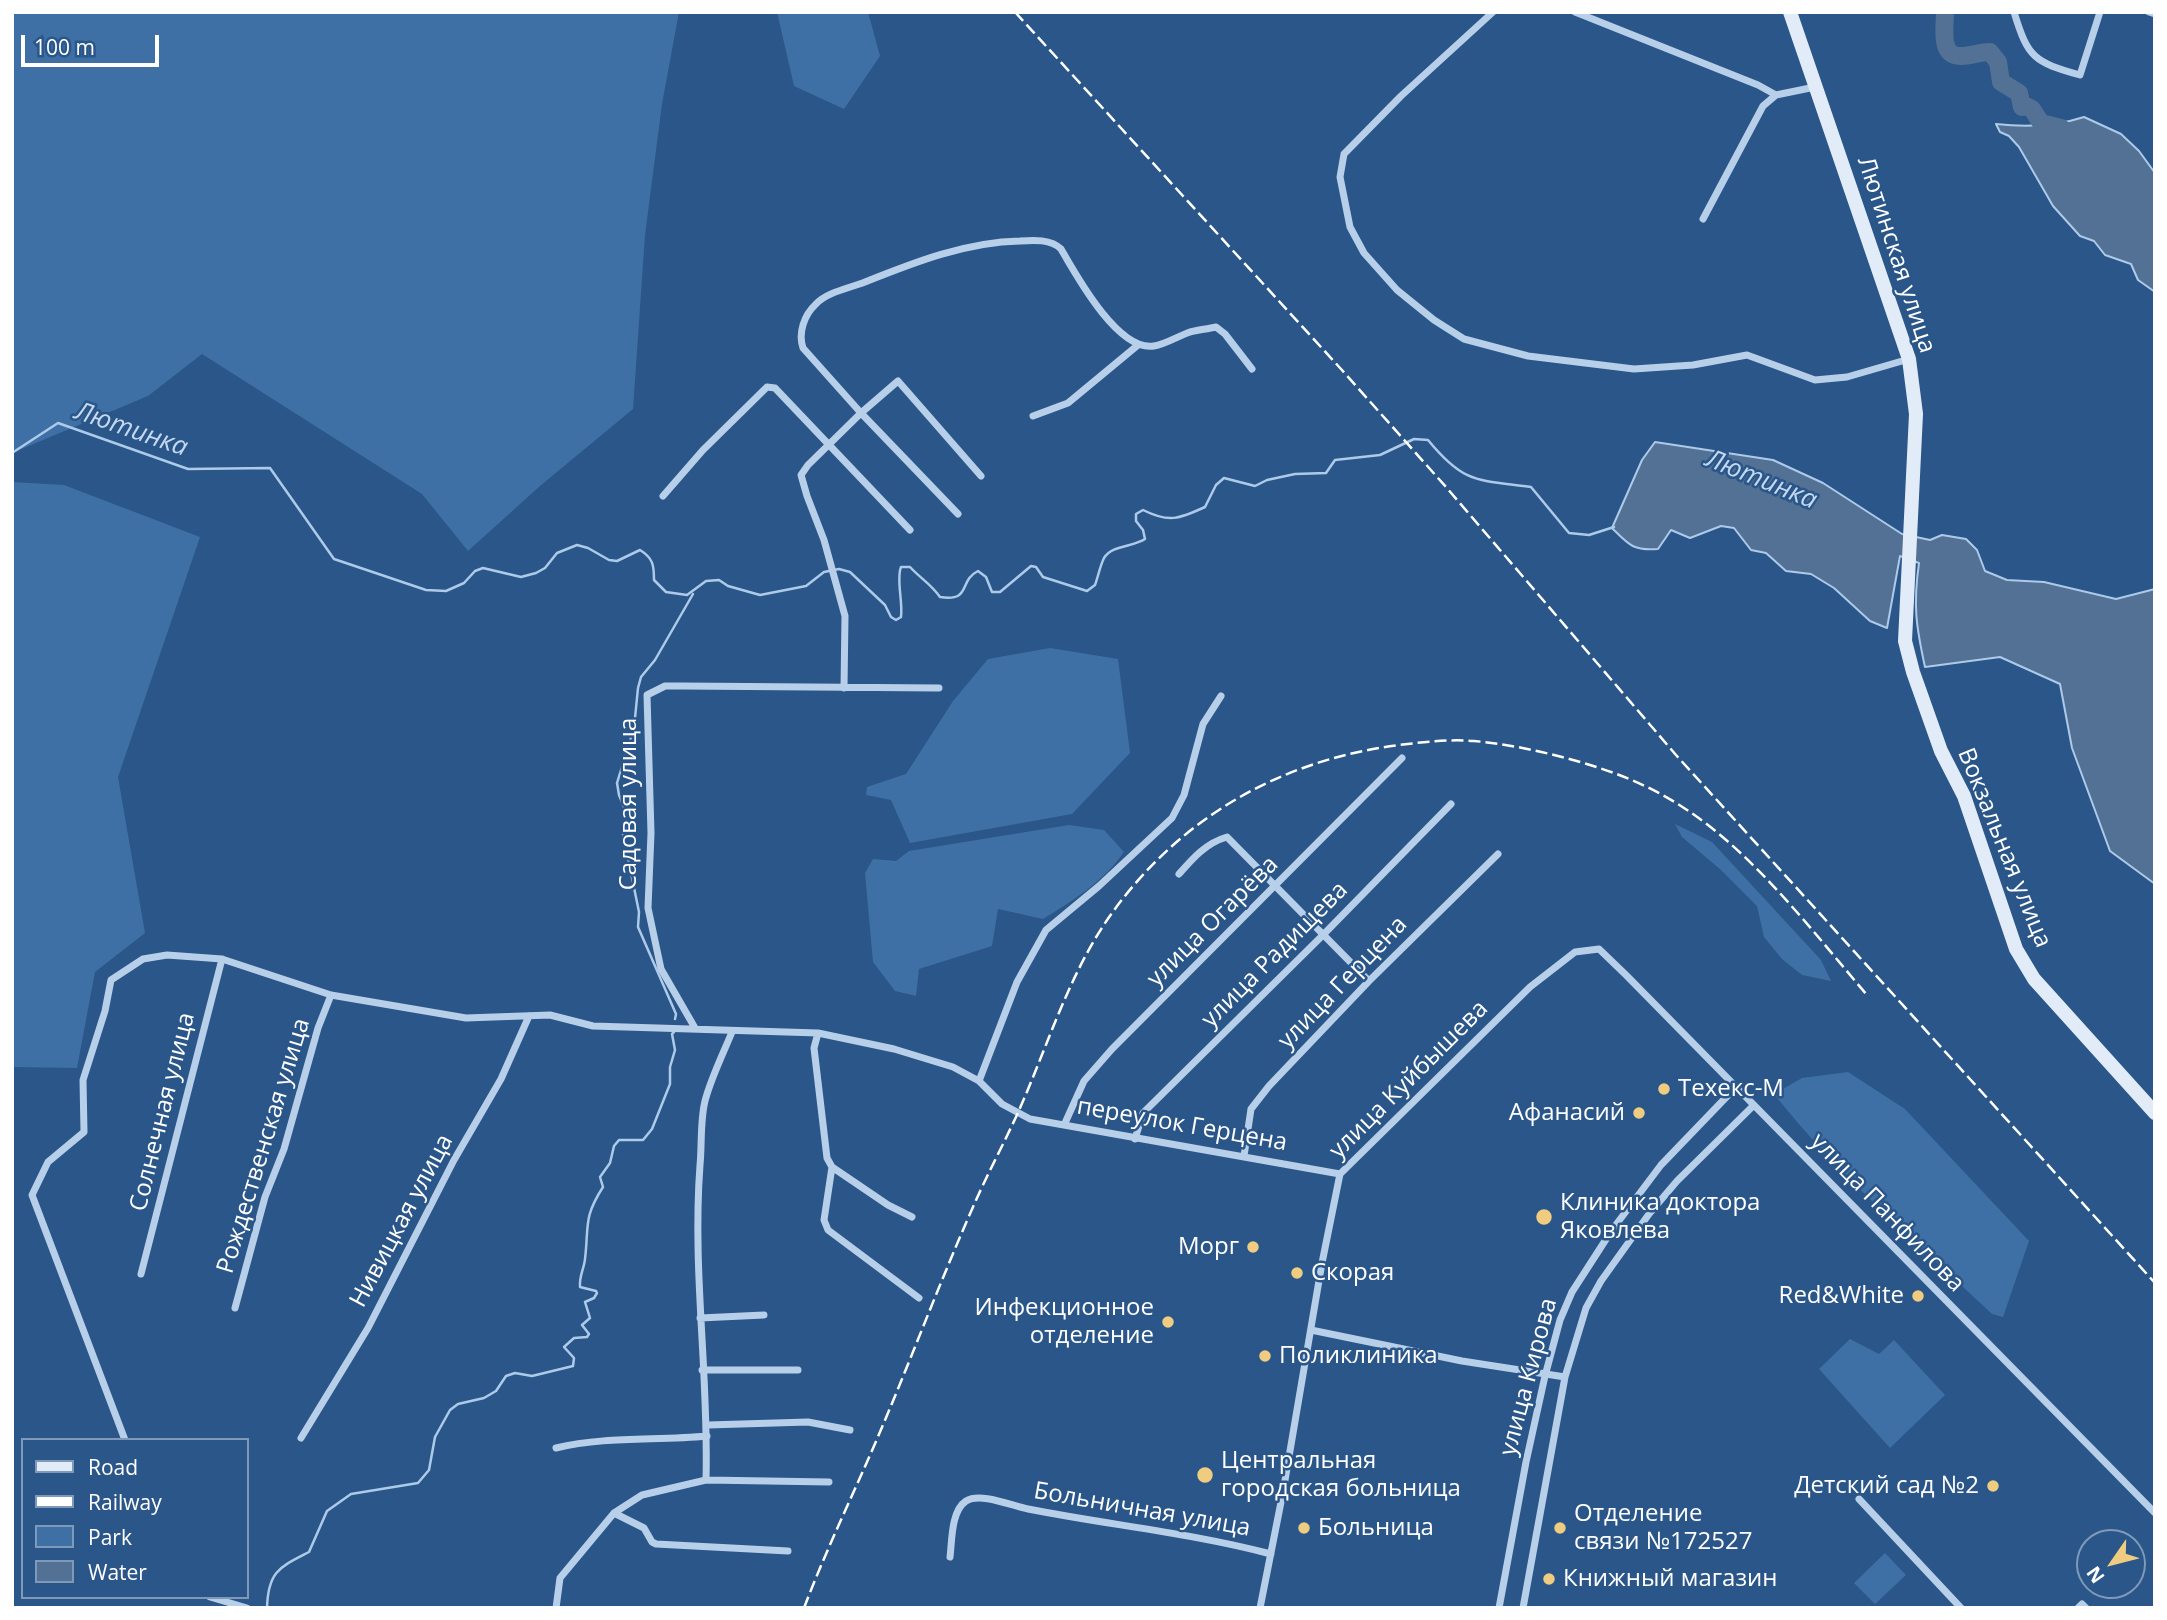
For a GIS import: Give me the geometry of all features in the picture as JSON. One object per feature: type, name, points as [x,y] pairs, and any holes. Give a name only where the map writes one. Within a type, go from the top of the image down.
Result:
[{"type":"main road","name":"Лютинская улица","points":[[1790,12],[1909,359],[1916,414],[1905,640]]},
{"type":"main road","name":"Вокзальная улица","points":[[1905,640],[1913,672],[1941,751],[1964,796],[2016,949],[2034,979],[2155,1113]]},
{"type":"street","points":[[1493,12],[1401,96],[1344,154],[1340,177],[1350,227],[1364,253],[1397,290],[1434,320],[1464,338],[1528,355],[1634,369],[1693,365],[1748,355],[1815,380],[1847,377],[1909,359]]},
{"type":"street","points":[[1575,12],[1758,85],[1776,95]]},
{"type":"street","points":[[2014,12],[2030,53],[2049,66],[2080,75],[2100,12]]},
{"type":"street","points":[[2149,12],[2155,14]]},
{"type":"street","points":[[1703,219],[1763,106],[1776,95],[1816,87]]},
{"type":"street","points":[[958,514],[803,348],[800,339],[803,324],[816,304],[828,296],[971,245],[994,241],[1034,240],[1055,243],[1084,290],[1124,336],[1138,345],[1153,346],[1191,332],[1216,327],[1226,334],[1252,369]]},
{"type":"street","points":[[1032,416],[1068,403],[1138,345]]},
{"type":"street","points":[[844,688],[845,616],[836,580],[801,475],[829,443],[898,382],[981,476]]},
{"type":"street","points":[[663,496],[703,450],[767,387],[775,388],[910,530]]},
{"type":"street","name":"Садовая улица","points":[[695,1028],[661,970],[648,908],[651,833],[647,695],[665,686],[939,688]]},
{"type":"street","points":[[124,1438],[32,1195],[48,1162],[84,1132],[83,1080],[105,1011],[111,980],[143,959],[167,955],[222,959],[331,995],[466,1018],[550,1015],[593,1026],[818,1033],[894,1049],[953,1067],[979,1081],[1017,982],[1046,929],[1099,887],[1172,818],[1184,795],[1203,724],[1221,696]]},
{"type":"street","name":"улица Огарёва","points":[[1065,1123],[1084,1081],[1112,1049],[1402,758]]},
{"type":"street","name":"улица Радищева","points":[[1135,1139],[1143,1113],[1451,804]]},
{"type":"street","points":[[1179,874],[1198,853],[1216,840],[1227,837],[1369,981]]},
{"type":"street","name":"улица Герцена","points":[[1244,1156],[1251,1109],[1269,1086],[1369,981],[1498,854]]},
{"type":"street","name":"улица Панфилова","points":[[1587,949],[1599,949],[2155,1513]]},
{"type":"street","name":"улица Куйбышева","points":[[1260,1608],[1340,1174],[1530,987],[1575,952],[1587,949]]},
{"type":"street","name":"Солнечная улица","points":[[141,1274],[222,959]]},
{"type":"street","name":"Рождественская улица","points":[[235,1308],[265,1197],[284,1149],[318,1028],[331,995]]},
{"type":"street","name":"Нивицкая улица","points":[[301,1438],[368,1328],[454,1160],[501,1079],[529,1016]]},
{"type":"street","points":[[706,1480],[708,1424],[702,1370],[697,1228],[705,1102],[732,1031]]},
{"type":"street","points":[[818,1033],[814,1048],[827,1158],[832,1167],[888,1205],[912,1217]]},
{"type":"street","name":"переулок Герцена","points":[[979,1081],[1002,1104],[1017,1114],[1030,1118],[1340,1174]]},
{"type":"street","name":"улица Кирова","points":[[1499,1608],[1545,1376],[1560,1320],[1572,1292],[1612,1230],[1661,1165],[1736,1087]]},
{"type":"street","name":"улица Кирова","points":[[1523,1608],[1565,1377],[1586,1308],[1601,1281],[1649,1214],[1677,1181],[1754,1105]]},
{"type":"street","points":[[832,1167],[824,1220],[828,1230],[919,1298]]},
{"type":"street","points":[[700,1318],[764,1315]]},
{"type":"street","points":[[1311,1330],[1462,1361],[1565,1377]]},
{"type":"street","points":[[702,1370],[798,1370]]},
{"type":"street","points":[[708,1424],[808,1422],[850,1430]]},
{"type":"street","points":[[556,1448],[580,1442],[616,1439],[707,1436]]},
{"type":"street","points":[[556,1608],[560,1578],[614,1513],[642,1495],[706,1480],[829,1482]]},
{"type":"street","name":"Больничная улица","points":[[950,1557],[956,1512],[964,1502],[975,1498],[1239,1545],[1272,1554]]},
{"type":"street","points":[[1859,1499],[1961,1608]]},
{"type":"street","points":[[614,1513],[643,1528],[656,1544],[788,1551]]},
{"type":"street","points":[[217,1599],[247,1608]]},
{"type":"street","points":[[2078,1608],[2082,1604],[2086,1608]]},
{"type":"green space","points":[[12,12],[679,12],[662,104],[645,235],[633,409],[540,486],[468,551],[422,494],[202,354],[148,396],[12,453]]},
{"type":"green space","points":[[777,12],[868,12],[880,56],[844,109],[794,86]]},
{"type":"green space","points":[[12,482],[64,485],[200,537],[118,777],[145,933],[95,972],[77,1068],[12,1067]]},
{"type":"green space","points":[[1050,648],[1118,659],[1130,753],[1072,814],[910,843],[891,800],[866,795],[867,787],[906,774],[953,701],[988,659]]},
{"type":"green space","points":[[1675,824],[1712,842],[1821,960],[1831,981],[1802,975],[1782,959],[1764,937],[1757,906],[1721,870],[1682,837]]},
{"type":"green space","points":[[1069,825],[1104,830],[1124,852],[1097,881],[1043,919],[998,909],[992,946],[919,969],[916,996],[895,991],[873,962],[865,873],[873,859],[896,861],[909,851]]},
{"type":"green space","points":[[1848,1072],[1905,1109],[2029,1241],[2003,1317],[1992,1314],[1879,1208],[1825,1153],[1774,1094],[1802,1078]]},
{"type":"green space","points":[[1850,1339],[1879,1354],[1894,1340],[1945,1395],[1890,1448],[1819,1369]]},
{"type":"green space","points":[[1885,1553],[1906,1575],[1875,1604],[1854,1583]]},
{"type":"water","points":[[2084,117],[2121,134],[2139,151],[2155,173],[2155,292],[2138,280],[2131,264],[2105,255],[2094,241],[2080,236],[2053,206],[2019,147],[2009,136],[2000,132],[1996,124],[2040,125]]},
{"type":"water","points":[[1655,442],[1773,460],[1823,483],[1902,534],[1930,540],[1942,535],[1966,539],[1977,550],[1985,571],[2007,580],[2044,582],[2116,599],[2155,589],[2155,884],[2110,851],[2072,748],[2060,684],[2000,657],[1925,667],[1916,615],[1919,563],[1900,556],[1887,628],[1870,621],[1834,588],[1811,574],[1786,571],[1766,553],[1751,550],[1734,528],[1721,526],[1690,538],[1671,530],[1658,549],[1637,548],[1623,539],[1612,528],[1642,460]]},
{"type":"waterway","points":[[1945,12],[1944,33],[1949,52],[1961,56],[1990,52],[1998,62],[2001,82],[2019,93],[2022,107],[2032,109],[2041,123],[2065,131]]},
{"type":"waterway","name":"Лютинка","points":[[12,453],[58,423],[188,469],[270,468],[334,559],[426,590],[446,591],[464,583],[475,571],[483,568],[521,577],[536,573],[545,568],[557,553],[577,545],[617,561],[640,550],[652,562],[654,580],[666,592],[687,595],[706,581],[719,580],[728,586],[760,595],[806,586],[824,572],[839,569],[850,572],[885,605],[891,617],[896,620],[901,617],[901,567],[910,567],[940,597],[950,598],[961,594],[968,580],[978,571],[986,577],[992,592],[1000,592],[1031,566],[1036,567],[1043,577],[1087,591],[1095,585],[1104,558],[1108,554],[1117,548],[1145,539],[1143,530],[1136,521],[1136,514],[1143,510],[1160,517],[1181,517],[1205,507],[1216,485],[1224,478],[1255,486],[1267,480],[1295,474],[1326,473],[1335,460],[1380,455],[1414,439],[1428,440],[1452,465],[1473,477],[1531,487],[1569,533],[1589,535],[1614,527]]},
{"type":"waterway","points":[[675,1019],[676,1014],[638,927],[639,912],[623,834],[626,819],[617,783],[634,728],[641,677],[655,660],[693,594]]},
{"type":"waterway","points":[[267,1608],[273,1578],[283,1567],[309,1552],[327,1511],[351,1494],[418,1483],[429,1470],[435,1437],[450,1410],[458,1404],[484,1398],[496,1391],[506,1376],[515,1373],[532,1376],[573,1366],[574,1358],[564,1347],[574,1338],[587,1337],[589,1334],[582,1325],[590,1318],[585,1302],[594,1298],[597,1293],[580,1287],[580,1283],[590,1215],[603,1187],[600,1177],[610,1163],[614,1146],[619,1140],[643,1140],[652,1129],[670,1084],[670,1067],[675,1050],[672,1034],[674,1032]]},
{"type":"railway","points":[[1015,12],[1341,369],[1676,755],[2155,1283]]},
{"type":"railway","points":[[804,1608],[960,1236],[1016,1117],[1083,961],[1112,913],[1140,879],[1170,848],[1203,821],[1238,798],[1275,779],[1315,764],[1356,753],[1427,742],[1465,740],[1499,744],[1588,764],[1632,780],[1660,794],[1712,828],[1783,896],[1867,995]]},
{"type":"place","name":"Техекс-М","points":[[1664,1089]]},
{"type":"place","name":"Афанасий","points":[[1639,1113]]},
{"type":"place","name":"Клиника доктора Яковлева","points":[[1544,1217]]},
{"type":"place","name":"Морг","points":[[1253,1247]]},
{"type":"place","name":"Скорая","points":[[1297,1273]]},
{"type":"place","name":"Red&White","points":[[1918,1296]]},
{"type":"place","name":"Инфекционное отделение","points":[[1168,1322]]},
{"type":"place","name":"Поликлиника","points":[[1265,1356]]},
{"type":"place","name":"Центральная городская больница","points":[[1205,1475]]},
{"type":"place","name":"Детский сад №2","points":[[1993,1486]]},
{"type":"place","name":"Больница","points":[[1304,1528]]},
{"type":"place","name":"Отделение связи №172527","points":[[1560,1528]]},
{"type":"place","name":"Книжный магазин","points":[[1549,1579]]}]
